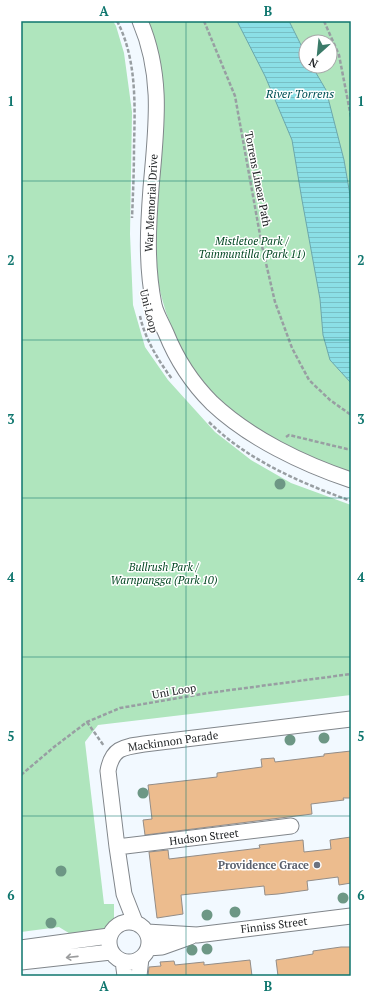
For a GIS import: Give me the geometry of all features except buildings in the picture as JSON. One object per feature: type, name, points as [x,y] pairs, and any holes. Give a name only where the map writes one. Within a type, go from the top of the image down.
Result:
[{"type":"street","name":"War Memorial Drive","points":[[140,21],[153,63],[156,84],[155,140],[147,234],[148,261],[155,307],[172,349],[196,384],[228,417],[254,435],[310,465],[351,480]]},
{"type":"street","name":"Mackinnon Parade","points":[[128,922],[108,772],[113,755],[124,747],[351,719]]},
{"type":"street","name":"Hudson Street","points":[[117,847],[291,826]]},
{"type":"street","name":"Finniss Street","points":[[147,932],[197,934],[351,916]]},
{"type":"street","points":[[120,963],[108,945],[109,936],[114,928],[128,922],[142,926],[147,932],[149,940],[144,953],[139,976]]},
{"type":"street","name":"Finniss Street","points":[[144,953],[197,934]]},
{"type":"street","points":[[21,948],[109,936]]},
{"type":"street","points":[[21,962],[120,963],[132,962],[144,953]]},
{"type":"path","points":[[117,21],[129,54],[133,79],[135,123],[132,225]]},
{"type":"path","name":"Torrens Linear Path","points":[[204,21],[235,96],[262,246],[275,302],[292,348],[309,380],[330,400],[351,415]]},
{"type":"path","points":[[324,21],[339,55],[351,117]]},
{"type":"path","name":"Uni Loop","points":[[139,310],[144,331],[161,365],[174,382]]},
{"type":"path","points":[[208,421],[233,442],[296,480],[351,501]]},
{"type":"path","name":"Uni Loop","points":[[21,775],[86,722],[120,708],[208,693],[351,674]]},
{"type":"path","points":[[86,722],[102,744],[113,755]]},
{"type":"green space","name":"Bullrush Park / Warnpangga (Park 10)","points":[[21,21],[113,21],[116,26],[124,53],[132,112],[130,234],[133,305],[145,347],[168,380],[215,432],[251,460],[291,483],[351,505],[351,695],[98,725],[85,742],[104,904],[114,904],[114,919],[102,932],[72,935],[59,927],[21,932]]},
{"type":"green space","name":"Mistletoe Park / Tainmuntilla (Park 11)","points":[[148,21],[351,21],[351,477],[267,435],[234,412],[215,395],[199,376],[174,334],[159,286],[154,260]]},
{"type":"water","name":"River Torrens","points":[[237,21],[289,21],[298,39],[298,74],[317,74],[326,90],[344,160],[351,201],[351,383],[330,360],[323,335],[320,299],[292,140],[265,76]]},
{"type":"place","name":"Providence Grace","points":[[317,865]]}]
